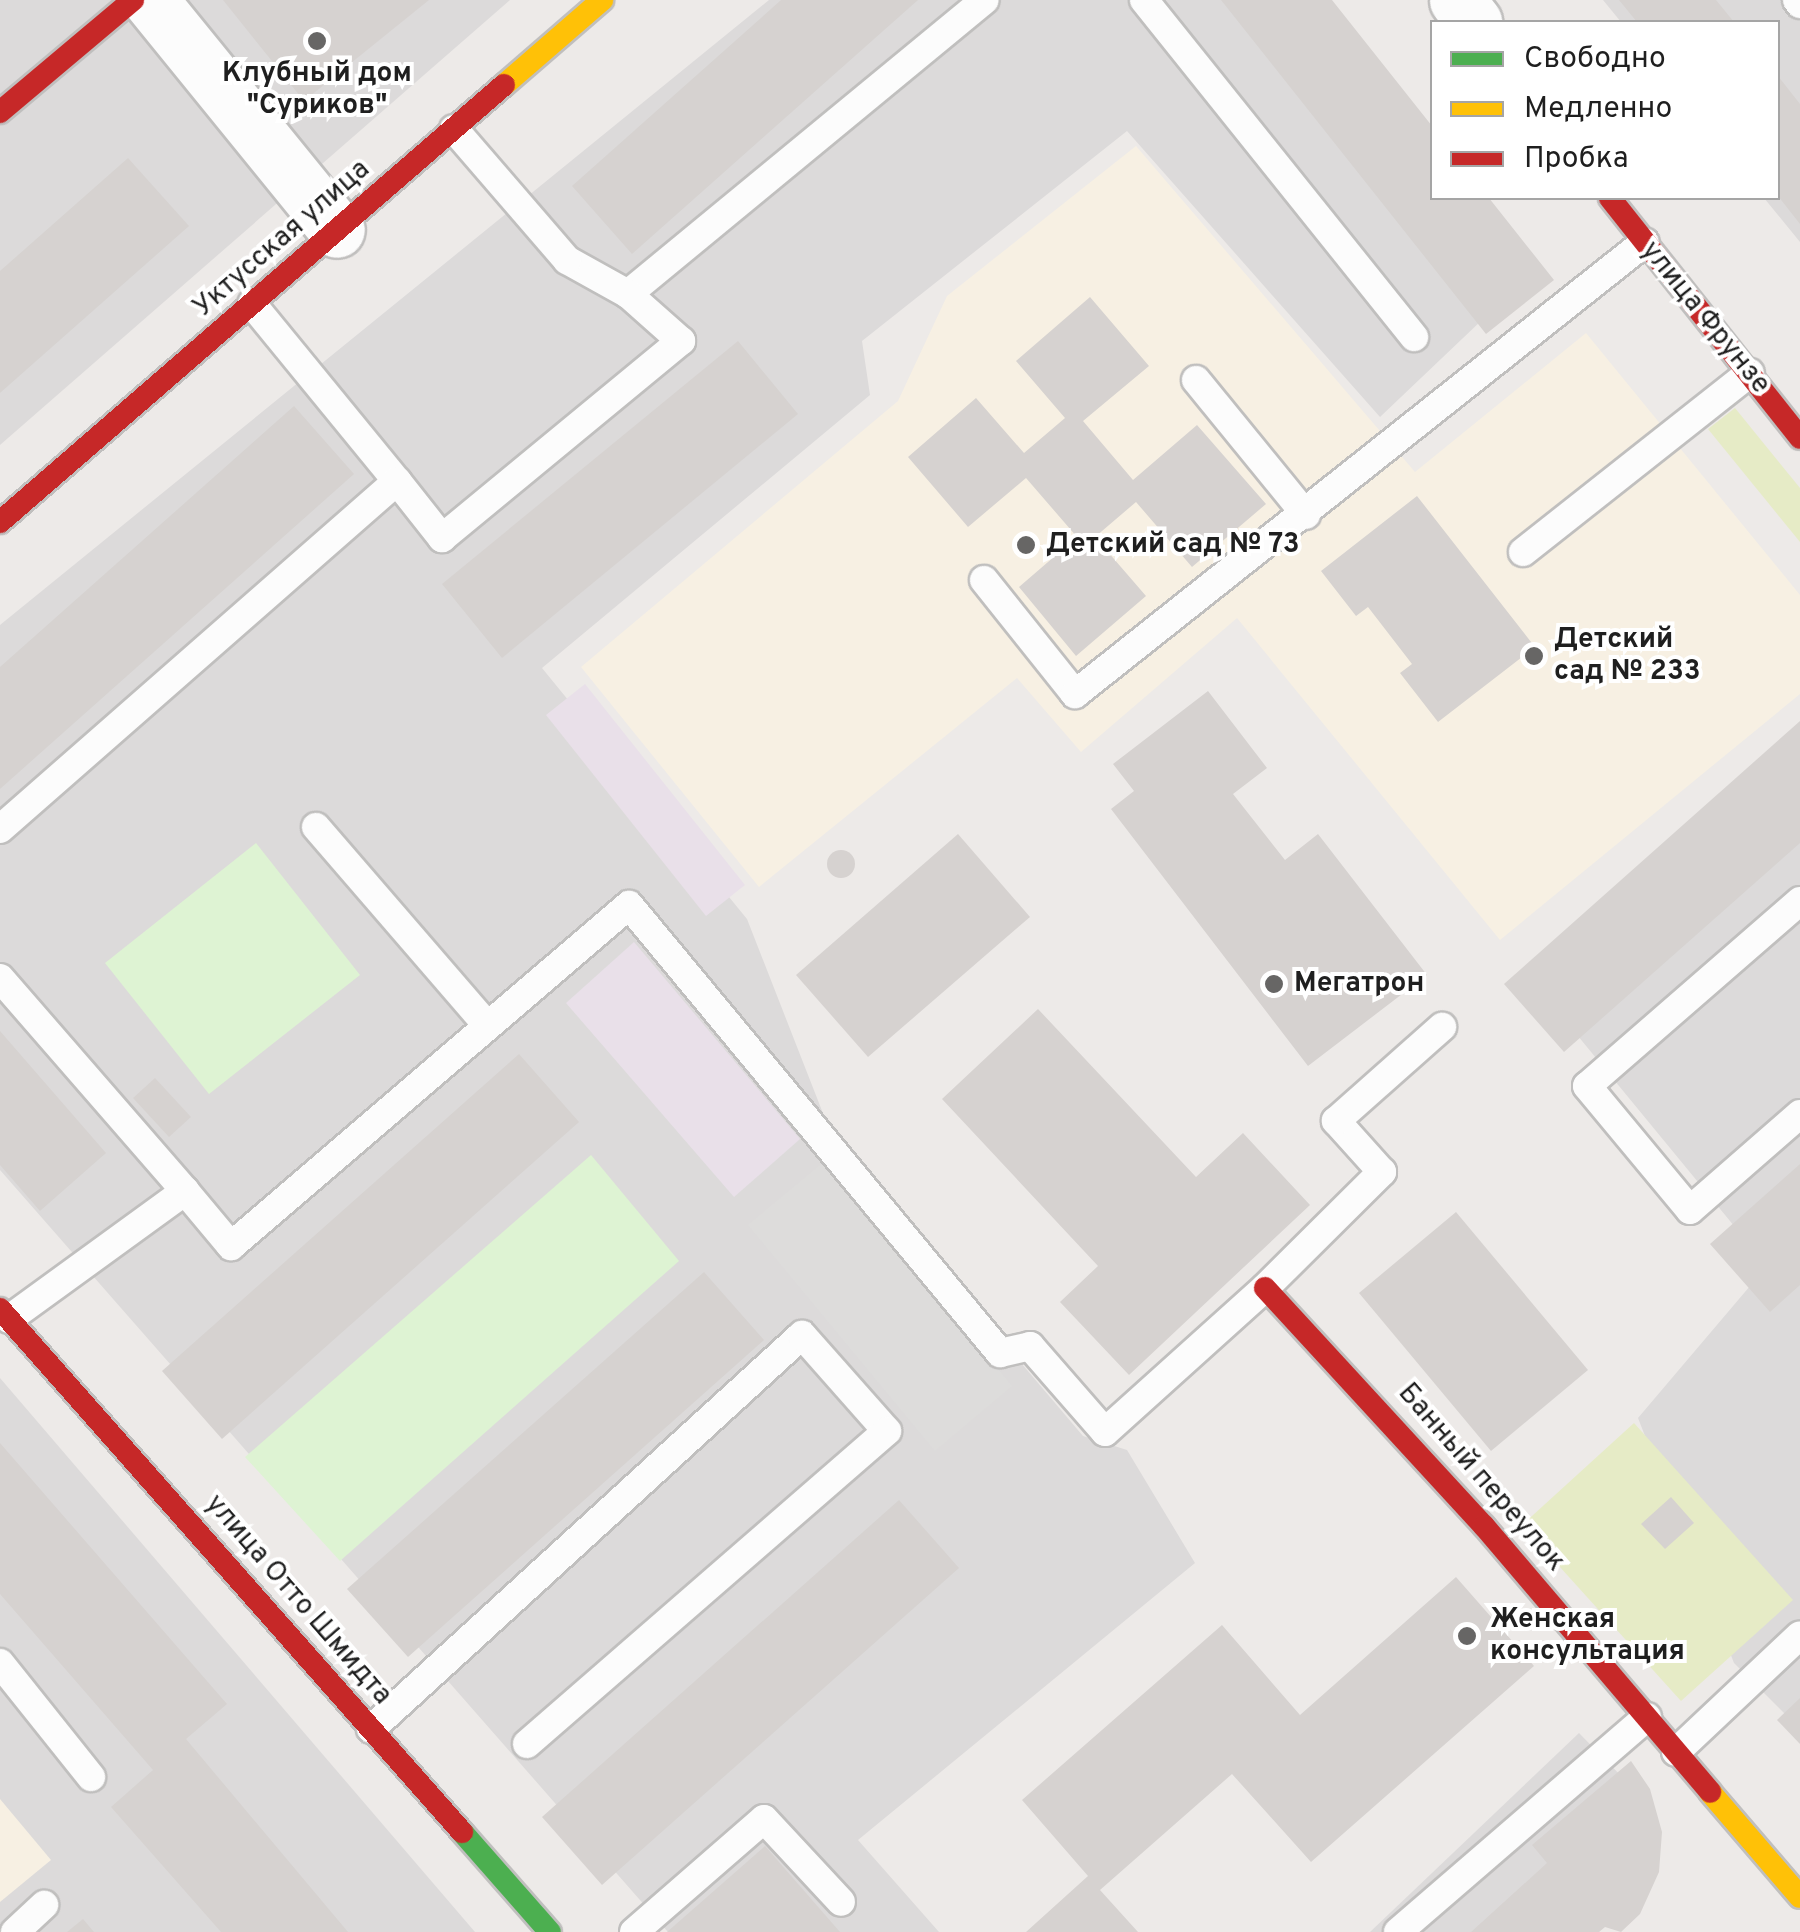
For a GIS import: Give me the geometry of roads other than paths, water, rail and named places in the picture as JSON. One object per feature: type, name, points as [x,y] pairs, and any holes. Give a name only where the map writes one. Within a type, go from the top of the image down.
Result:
[{"type":"street","points":[[0,112],[132,0]]},
{"type":"street","points":[[150,0],[338,230]]},
{"type":"street","name":"Уктусская улица","points":[[0,522],[602,0]]},
{"type":"street","points":[[1457,0],[1472,20]]},
{"type":"street","name":"улица Фрунзе","points":[[1612,200],[1800,438]]},
{"type":"street","name":"Банный переулок","points":[[1265,1288],[1351,1376],[1800,1897]]},
{"type":"street","name":"улица Отто Шмидта","points":[[4,1314],[550,1932]]},
{"type":"lane","points":[[628,294],[985,0]]},
{"type":"lane","points":[[1144,0],[1414,337]]},
{"type":"lane","points":[[252,304],[442,538],[682,342],[628,294],[567,260],[454,129]]},
{"type":"lane","points":[[984,580],[1075,694],[1306,515],[1644,242]]},
{"type":"lane","points":[[1523,552],[1750,374]]},
{"type":"lane","points":[[1196,380],[1306,515]]},
{"type":"lane","points":[[0,829],[397,482]]},
{"type":"lane","points":[[316,828],[487,1025]]},
{"type":"lane","points":[[1800,901],[1588,1086],[1690,1210],[1800,1114]]},
{"type":"lane","points":[[0,978],[231,1246],[628,905],[1000,1353],[1030,1346],[1104,1432],[1265,1288],[1382,1172],[1336,1120],[1442,1026]]},
{"type":"lane","points":[[4,1314],[185,1191]]},
{"type":"lane","points":[[371,1728],[802,1334],[887,1431],[527,1744]]},
{"type":"lane","points":[[1676,1752],[1800,1635]]},
{"type":"lane","points":[[0,1663],[91,1777]]},
{"type":"lane","points":[[1398,1932],[1647,1717]]},
{"type":"lane","points":[[634,1932],[764,1820],[840,1902]]},
{"type":"lane","points":[[15,1932],[44,1905]]},
{"type":"place","name":"Клубный дом \"Суриков\"","points":[[317,41]]},
{"type":"place","name":"Детский сад № 73","points":[[1026,545]]},
{"type":"place","name":"Детский сад № 233","points":[[1534,656]]},
{"type":"place","name":"Мегатрон","points":[[1274,984]]},
{"type":"place","name":"Женская консультация","points":[[1467,1636]]}]
